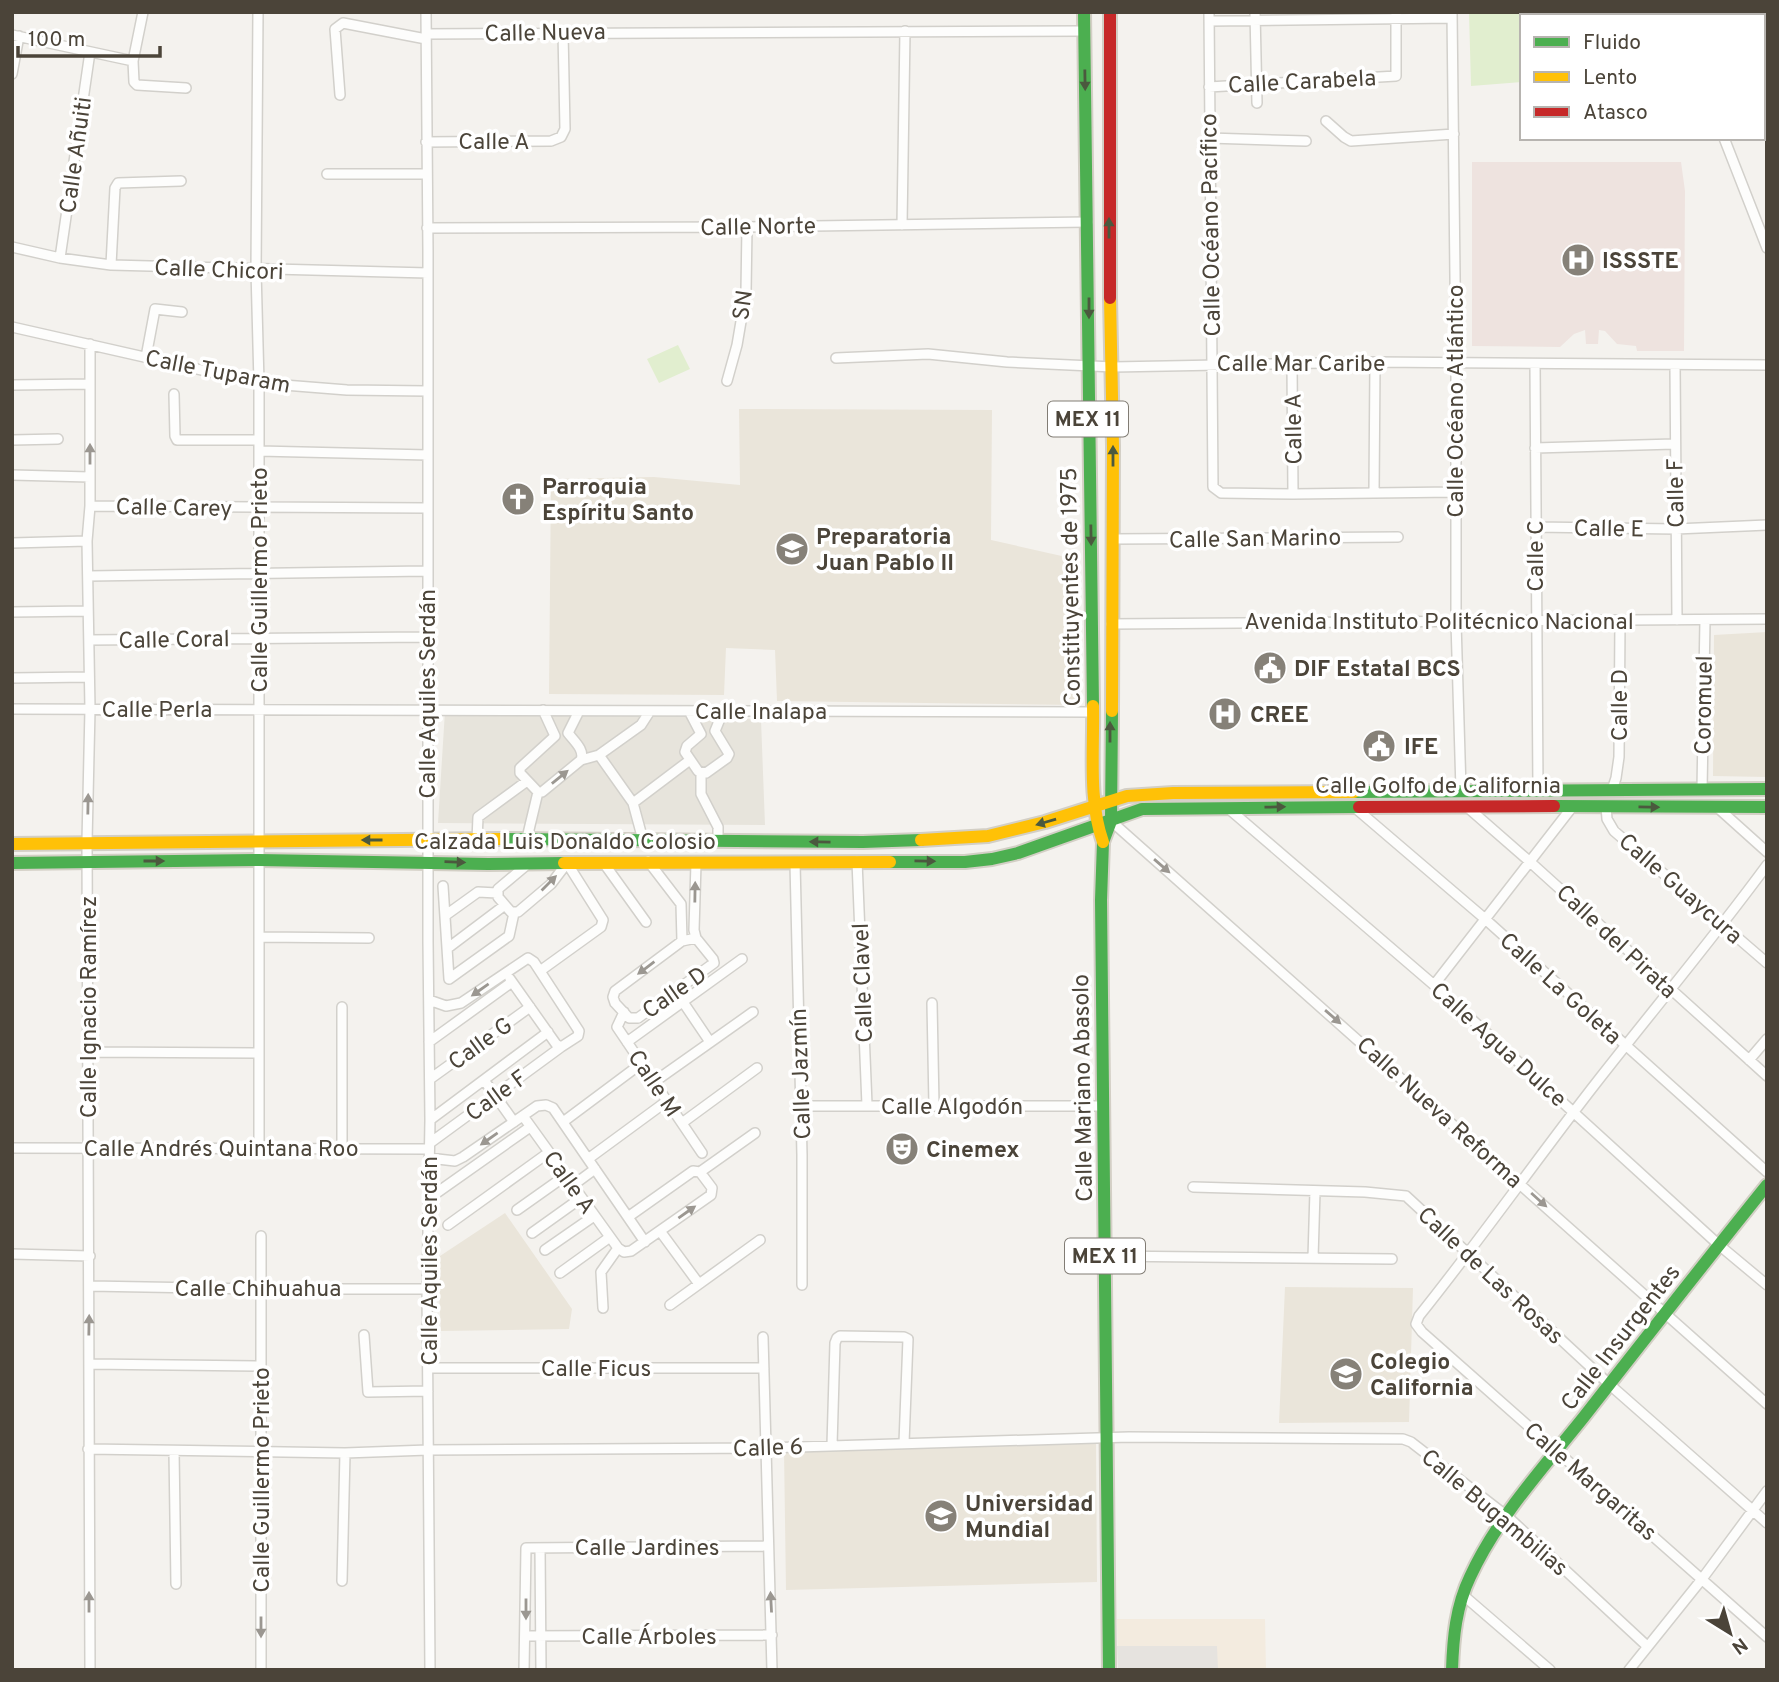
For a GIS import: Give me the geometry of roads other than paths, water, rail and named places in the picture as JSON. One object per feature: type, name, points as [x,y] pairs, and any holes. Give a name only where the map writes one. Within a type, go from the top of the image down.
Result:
[{"type":"main road","name":"Constituyentes de 1975","points":[[1084,12],[1088,436],[1097,825]]},
{"type":"main road","name":"Constituyentes de 1975","points":[[1110,12],[1109,237],[1113,366],[1110,800]]},
{"type":"main road","name":"Calle Golfo de California","points":[[1110,800],[1143,795],[1227,791],[1767,789]]},
{"type":"main road","points":[[1461,790],[1466,806]]},
{"type":"main road","points":[[1606,807],[1612,790]]},
{"type":"main road","points":[[1702,790],[1718,808]]},
{"type":"main road","points":[[1227,791],[1228,807]]},
{"type":"main road","points":[[1348,791],[1353,806]]},
{"type":"main road","name":"Calzada Luis Donaldo Colosio","points":[[12,844],[527,838],[863,842],[988,836],[1045,822],[1110,800]]},
{"type":"main road","name":"MEX 11","points":[[1103,842],[1111,821],[1110,800]]},
{"type":"main road","name":"Calle Golfo de California","points":[[1111,821],[1142,809],[1228,807],[1767,807]]},
{"type":"main road","name":"Calzada Luis Donaldo Colosio","points":[[12,863],[259,860],[488,864],[648,861],[965,862],[1018,853],[1111,821]]},
{"type":"main road","name":"MEX 11","points":[[1097,825],[1103,842]]},
{"type":"main road","points":[[482,840],[488,864]]},
{"type":"main road","points":[[643,840],[648,861]]},
{"type":"main road","points":[[857,861],[863,842]]},
{"type":"main road","name":"Calle Mariano Abasolo","points":[[1103,842],[1109,1670]]},
{"type":"main road","name":"Calle Insurgentes","points":[[1452,1670],[1452,1639],[1463,1594],[1479,1560],[1508,1517],[1609,1384],[1767,1185]]},
{"type":"street","points":[[143,12],[132,78],[137,85],[186,88]]},
{"type":"street","name":"Calle Guillermo Prieto","points":[[258,12],[256,270],[260,383],[259,1148]]},
{"type":"street","name":"Calle Aquiles Serdán","points":[[426,12],[430,1670]]},
{"type":"street","name":"Calle Carabela","points":[[1209,87],[1396,76],[1396,15]]},
{"type":"street","points":[[1209,16],[1452,15]]},
{"type":"street","name":"Calle Océano Atlántico","points":[[1452,15],[1456,622],[1461,790]]},
{"type":"street","name":"Calle Océano Pacífico","points":[[1209,16],[1213,487],[1222,493],[1455,492]]},
{"type":"street","points":[[1255,16],[1257,103]]},
{"type":"street","name":"Calle Nueva","points":[[340,95],[335,29],[343,23],[426,36],[563,32],[1084,31]]},
{"type":"street","points":[[902,225],[905,31]]},
{"type":"street","name":"Calle A","points":[[426,142],[551,141],[561,137],[565,129],[563,32]]},
{"type":"street","points":[[12,74],[15,35],[133,61]]},
{"type":"street","name":"Calle Añuiti","points":[[60,258],[90,52]]},
{"type":"street","points":[[1326,121],[1352,141],[1454,134]]},
{"type":"street","points":[[1209,138],[1306,141]]},
{"type":"street","points":[[1725,140],[1767,248]]},
{"type":"street","points":[[327,174],[426,174]]},
{"type":"street","points":[[111,265],[115,188],[118,183],[181,181]]},
{"type":"street","name":"Calle Norte","points":[[427,228],[1088,222]]},
{"type":"street","name":"SN","points":[[727,381],[737,345],[746,292],[747,227]]},
{"type":"street","name":"Calle Chicori","points":[[12,247],[60,258],[111,265],[428,273]]},
{"type":"street","points":[[146,356],[155,309],[182,312]]},
{"type":"street","name":"Calle Tuparam","points":[[12,327],[260,383],[347,390],[427,391]]},
{"type":"street","name":"Calle Ignacio Ramírez","points":[[90,344],[90,506],[87,541],[90,709],[87,842],[90,1670]]},
{"type":"street","name":"Calle Mar Caribe","points":[[836,358],[928,354],[1007,362],[1113,366],[1376,362],[1767,365]]},
{"type":"street","points":[[1374,493],[1376,362]]},
{"type":"street","name":"Calle A","points":[[1292,364],[1293,494]]},
{"type":"street","name":"Calle C","points":[[1535,365],[1538,789]]},
{"type":"street","name":"Calle F","points":[[1675,365],[1677,620]]},
{"type":"street","points":[[12,384],[90,384]]},
{"type":"street","points":[[174,394],[177,440],[259,440]]},
{"type":"street","points":[[12,440],[58,439]]},
{"type":"street","points":[[1535,448],[1675,444]]},
{"type":"street","points":[[259,451],[428,455]]},
{"type":"street","points":[[12,475],[90,477]]},
{"type":"street","name":"Calle Carey","points":[[90,506],[427,508]]},
{"type":"street","name":"Calle E","points":[[1535,527],[1676,529],[1767,525]]},
{"type":"street","name":"Calle San Marino","points":[[1113,539],[1398,537]]},
{"type":"street","points":[[12,543],[87,541]]},
{"type":"street","points":[[89,576],[426,571]]},
{"type":"street","points":[[12,612],[88,611]]},
{"type":"street","name":"Avenida Instituto Politécnico Nacional","points":[[1111,624],[1767,619]]},
{"type":"street","name":"Calle D","points":[[1612,790],[1619,757],[1620,620]]},
{"type":"street","name":"Coromuel","points":[[1702,790],[1705,620]]},
{"type":"street","name":"Calle Coral","points":[[89,640],[427,637]]},
{"type":"street","points":[[12,678],[89,677]]},
{"type":"street","name":"Calle Perla","points":[[12,709],[428,709]]},
{"type":"street","name":"Calle Inalapa","points":[[428,709],[1094,712]]},
{"type":"street","points":[[715,730],[724,709]]},
{"type":"street","points":[[543,710],[555,736]]},
{"type":"street","points":[[568,733],[579,711]]},
{"type":"street","points":[[538,792],[542,792],[581,760],[599,755],[641,725],[650,711]]},
{"type":"street","points":[[689,711],[701,734]]},
{"type":"street","points":[[715,730],[701,734],[685,748],[701,774],[701,794],[718,827],[718,841]]},
{"type":"street","points":[[701,774],[706,774],[729,754],[715,730]]},
{"type":"street","points":[[538,792],[520,773],[520,768],[555,736],[568,733]]},
{"type":"street","points":[[568,733],[581,749],[581,760]]},
{"type":"street","points":[[599,755],[633,803],[643,840]]},
{"type":"street","points":[[633,803],[690,760]]},
{"type":"street","points":[[482,840],[478,817],[527,781]]},
{"type":"street","points":[[527,838],[538,792]]},
{"type":"street","name":"Calle La Goleta","points":[[1353,806],[1484,918],[1767,1172]]},
{"type":"street","name":"Calle del Pirata","points":[[1466,806],[1767,1076]]},
{"type":"street","points":[[1434,985],[1573,806]]},
{"type":"street","name":"Calle Agua Dulce","points":[[1228,807],[1434,985],[1719,1245],[1767,1285]]},
{"type":"street","name":"Calle Guaycura","points":[[1606,807],[1607,819],[1614,831],[1767,963]]},
{"type":"street","points":[[1718,808],[1767,852]]},
{"type":"street","name":"Calle Nueva Reforma","points":[[1111,821],[1767,1404]]},
{"type":"street","points":[[648,861],[681,904],[682,941]]},
{"type":"street","name":"Calle Clavel","points":[[857,861],[867,1105]]},
{"type":"street","points":[[603,862],[646,922]]},
{"type":"street","points":[[446,915],[478,892],[497,893],[529,863]]},
{"type":"street","points":[[429,1000],[446,1006],[461,1003],[528,958],[540,971],[601,926],[603,920],[567,863],[551,884],[514,913],[509,936],[449,979],[443,886]]},
{"type":"street","points":[[624,1013],[612,997],[615,991],[682,941],[696,938],[696,863]]},
{"type":"street","name":"Calle Jazmín","points":[[795,863],[802,1285]]},
{"type":"street","points":[[1468,1254],[1520,1182],[1724,924],[1767,865]]},
{"type":"street","points":[[497,893],[514,913]]},
{"type":"street","points":[[448,948],[505,905]]},
{"type":"street","points":[[259,937],[369,938]]},
{"type":"street","name":"Calle D","points":[[624,1013],[633,1019],[714,963],[696,938]]},
{"type":"street","points":[[627,1042],[742,959]]},
{"type":"street","name":"Calle F","points":[[429,1150],[494,1096],[561,1046],[578,1037],[579,1031],[540,971]]},
{"type":"street","points":[[505,972],[556,1044],[561,1046]]},
{"type":"street","points":[[429,1042],[512,982]]},
{"type":"street","points":[[682,1002],[710,1042]]},
{"type":"street","points":[[932,1003],[934,1105]]},
{"type":"street","points":[[342,1007],[342,1147]]},
{"type":"street","name":"Calle G","points":[[430,1079],[530,1007]]},
{"type":"street","points":[[654,1082],[753,1012]]},
{"type":"street","name":"Calle M","points":[[624,1013],[617,1027],[702,1153]]},
{"type":"street","points":[[430,1120],[548,1032]]},
{"type":"street","points":[[1749,1060],[1767,1039]]},
{"type":"street","points":[[88,1052],[258,1054]]},
{"type":"street","points":[[642,1063],[563,1122],[645,1242]]},
{"type":"street","points":[[682,1123],[757,1068]]},
{"type":"street","points":[[484,1080],[514,1122]]},
{"type":"street","points":[[588,1159],[667,1101]]},
{"type":"street","name":"Calle Andrés Quintana Roo","points":[[12,1148],[342,1147],[429,1150],[455,1161],[537,1106],[546,1105],[553,1108],[563,1122]]},
{"type":"street","name":"Calle Algodón","points":[[800,1106],[1103,1106]]},
{"type":"street","name":"Calle A","points":[[523,1116],[618,1248]]},
{"type":"street","points":[[428,1199],[530,1127]]},
{"type":"street","points":[[628,1217],[693,1171],[700,1172],[755,1133]]},
{"type":"street","points":[[448,1225],[548,1153]]},
{"type":"street","points":[[572,1186],[595,1170]]},
{"type":"street","points":[[603,1308],[601,1272],[618,1248],[624,1252],[631,1251],[713,1192],[700,1172]]},
{"type":"street","points":[[517,1210],[565,1176]]},
{"type":"street","name":"Calle de Las Rosas","points":[[1193,1187],[1406,1196],[1609,1384],[1767,1522]]},
{"type":"street","points":[[1312,1258],[1315,1191]]},
{"type":"street","points":[[532,1233],[581,1198]]},
{"type":"street","points":[[545,1250],[594,1216]]},
{"type":"street","points":[[660,1231],[699,1284]]},
{"type":"street","name":"Calle Guillermo Prieto","points":[[261,1236],[261,1670]]},
{"type":"street","points":[[560,1273],[610,1237]]},
{"type":"street","points":[[670,1305],[760,1240]]},
{"type":"street","points":[[12,1254],[90,1256]]},
{"type":"street","name":"Calle Margaritas","points":[[1468,1254],[1419,1316],[1416,1324],[1422,1332],[1767,1637]]},
{"type":"street","points":[[1105,1256],[1392,1259]]},
{"type":"street","name":"Calle Chihuahua","points":[[90,1286],[427,1289]]},
{"type":"street","points":[[364,1335],[368,1392],[428,1391]]},
{"type":"street","points":[[832,1445],[835,1343],[840,1336],[908,1339],[904,1443]]},
{"type":"street","points":[[763,1337],[772,1670]]},
{"type":"street","points":[[89,1364],[260,1366]]},
{"type":"street","name":"Calle Ficus","points":[[428,1368],[764,1368]]},
{"type":"street","name":"Calle 6","points":[[88,1449],[345,1453],[765,1448],[1108,1437]]},
{"type":"street","name":"Calle Bugambilias","points":[[1108,1437],[1402,1439],[1410,1442],[1508,1517],[1647,1646]]},
{"type":"street","points":[[174,1451],[176,1584]]},
{"type":"street","points":[[342,1581],[345,1453]]},
{"type":"street","points":[[1629,1670],[1702,1579],[1767,1491]]},
{"type":"street","name":"Calle Jardines","points":[[525,1636],[526,1548],[768,1546]]},
{"type":"street","points":[[540,1548],[541,1670]]},
{"type":"street","points":[[1463,1594],[1550,1670]]},
{"type":"street","name":"Calle Árboles","points":[[525,1636],[772,1635]]},
{"type":"street","points":[[524,1670],[525,1636]]},
{"type":"place","name":"ISSSTE","points":[[1578,260]]},
{"type":"place","name":"Parroquia Espíritu Santo","points":[[518,499]]},
{"type":"place","name":"Preparatoria Juan Pablo II","points":[[792,549]]},
{"type":"place","name":"DIF Estatal BCS","points":[[1270,668]]},
{"type":"place","name":"CREE","points":[[1225,714]]},
{"type":"place","name":"IFE","points":[[1379,746]]},
{"type":"place","name":"Cinemex","points":[[902,1149]]},
{"type":"place","name":"Colegio California","points":[[1346,1374]]},
{"type":"place","name":"Universidad Mundial","points":[[941,1516]]}]
